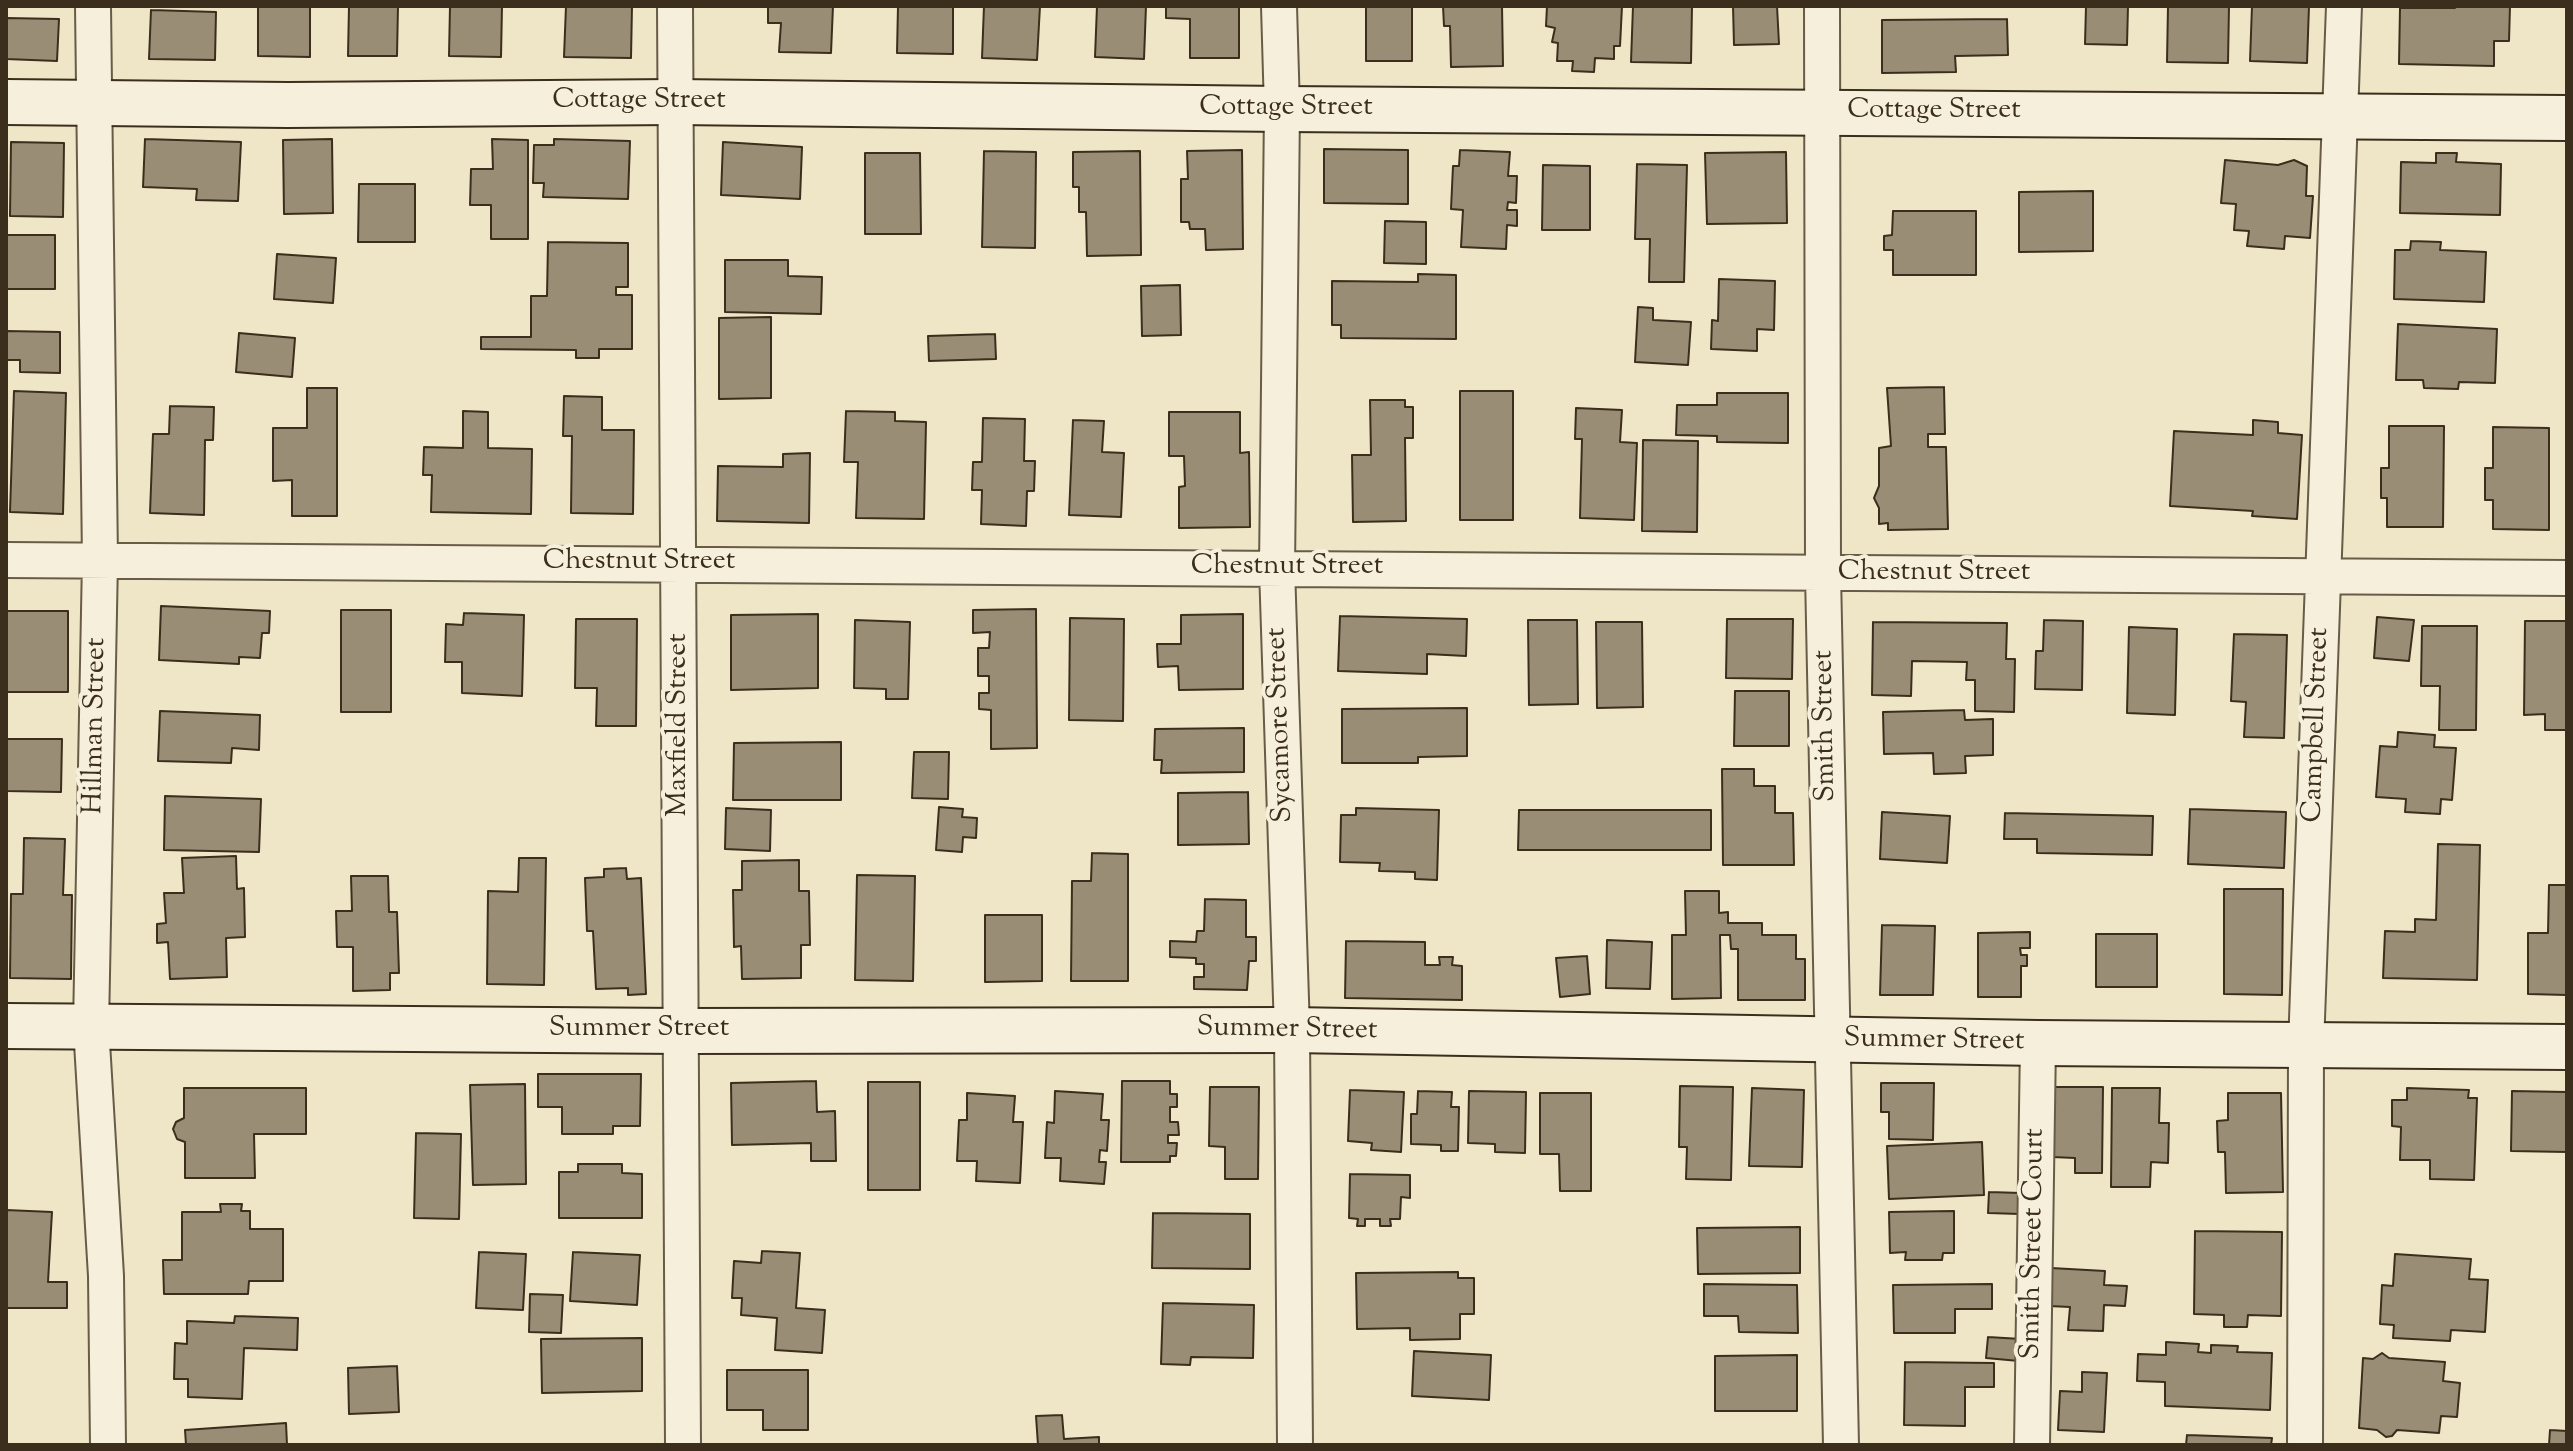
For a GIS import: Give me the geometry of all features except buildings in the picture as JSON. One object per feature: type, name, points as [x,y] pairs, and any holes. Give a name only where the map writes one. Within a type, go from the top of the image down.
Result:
[{"type":"main road","name":"Cottage Street","points":[[6,102],[95,105],[676,102],[2567,118]]},
{"type":"main road","name":"Summer Street","points":[[6,1026],[682,1031],[1292,1030],[2038,1043],[2567,1047]]},
{"type":"street","name":"Hillman Street","points":[[93,6],[100,560],[91,1026],[106,1276],[108,1445]]},
{"type":"street","name":"Maxfield Street","points":[[675,6],[683,1445]]},
{"type":"street","name":"Sycamore Street","points":[[1279,6],[1282,109],[1277,568],[1292,1030],[1295,1445]]},
{"type":"street","name":"Smith Street","points":[[1822,6],[1823,574],[1841,1445]]},
{"type":"street","name":"Campbell Street","points":[[2305,1445],[2306,1046],[2344,6]]},
{"type":"street","name":"Chestnut Street","points":[[6,560],[2567,578]]},
{"type":"street","name":"Smith Street Court","points":[[2032,1445],[2038,1043]]}]
